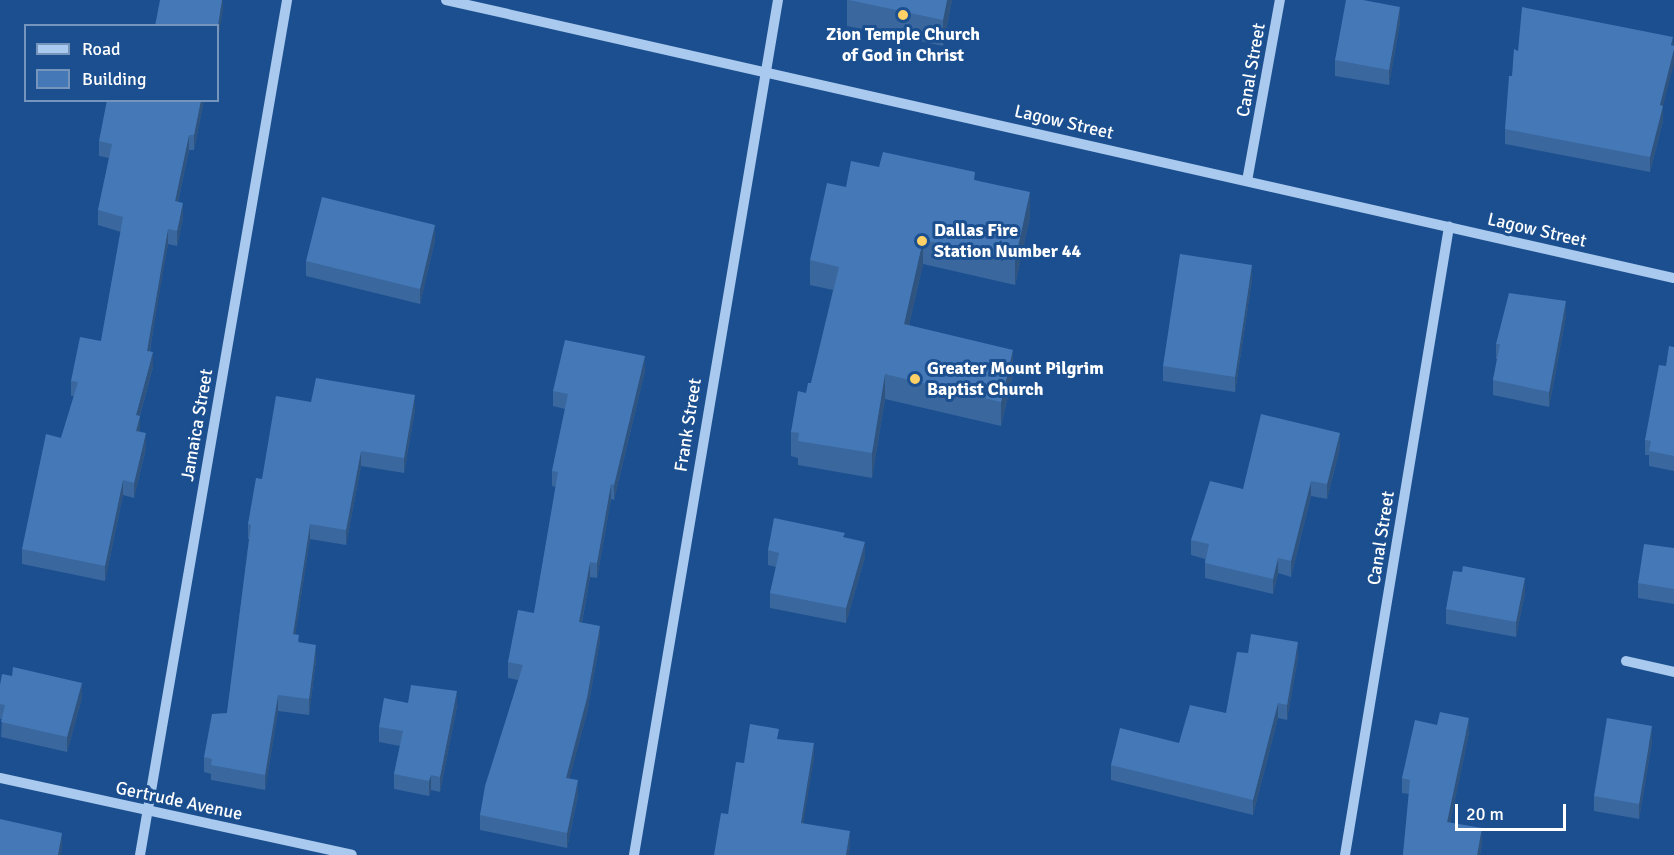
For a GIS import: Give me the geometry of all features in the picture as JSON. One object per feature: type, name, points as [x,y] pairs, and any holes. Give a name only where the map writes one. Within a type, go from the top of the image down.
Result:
[{"type":"street","name":"Jamaica Street","points":[[140,855],[287,0]]},
{"type":"street","name":"Lagow Street","points":[[446,0],[765,70],[1674,278]]},
{"type":"street","name":"Frank Street","points":[[634,855],[778,0]]},
{"type":"street","name":"Canal Street","points":[[1247,181],[1280,0]]},
{"type":"street","name":"Canal Street","points":[[1345,855],[1449,227]]},
{"type":"street","points":[[1626,661],[1674,672]]},
{"type":"street","name":"Gertrude Avenue","points":[[0,778],[352,855]]},
{"type":"building","points":[[160,0],[222,0],[218,24],[155,24]]},
{"type":"building","points":[[849,0],[947,0],[943,20]]},
{"type":"building","points":[[1346,0],[1363,0],[1400,7],[1389,70],[1335,60]]},
{"type":"building","points":[[1522,7],[1673,37],[1671,45],[1674,49],[1650,157],[1505,129],[1509,76],[1512,76],[1514,49],[1518,51]]},
{"type":"building","points":[[107,102],[201,102],[194,135],[189,135],[175,201],[183,203],[177,231],[168,229],[147,351],[153,352],[136,415],[140,416],[136,431],[146,433],[134,483],[123,480],[105,566],[22,549],[46,434],[61,438],[78,382],[71,381],[80,337],[101,341],[123,217],[98,210],[112,144],[99,141]]},
{"type":"building","points":[[883,152],[975,172],[974,180],[1030,192],[1015,260],[923,240],[904,324],[1013,350],[1001,402],[885,374],[872,453],[798,441],[799,433],[791,432],[798,391],[806,393],[808,383],[811,383],[839,267],[810,260],[827,183],[846,187],[851,161],[879,167]]},
{"type":"building","points":[[322,197],[435,225],[420,289],[306,261]]},
{"type":"building","points":[[1180,254],[1252,265],[1235,377],[1163,366]]},
{"type":"building","points":[[1509,293],[1566,301],[1549,392],[1493,380],[1500,344],[1496,344]]},
{"type":"building","points":[[565,340],[645,356],[614,485],[611,484],[597,563],[590,562],[579,622],[600,626],[587,698],[566,778],[578,780],[567,833],[480,815],[485,786],[523,665],[508,662],[518,610],[534,613],[558,472],[552,471],[568,394],[553,391]]},
{"type":"building","points":[[1669,346],[1674,347],[1674,456],[1649,451],[1651,441],[1645,440],[1659,365],[1666,366]]},
{"type":"building","points":[[316,378],[415,395],[404,458],[361,451],[346,530],[310,524],[293,634],[299,635],[298,642],[316,645],[309,699],[278,695],[265,775],[211,765],[212,759],[204,757],[212,714],[227,713],[251,525],[248,524],[256,478],[262,479],[276,396],[311,402]]},
{"type":"building","points":[[1261,414],[1340,433],[1327,484],[1311,481],[1291,561],[1278,558],[1273,579],[1205,563],[1209,544],[1191,540],[1210,481],[1243,489]]},
{"type":"building","points":[[774,518],[845,533],[843,537],[865,542],[846,608],[770,593],[779,553],[768,550]]},
{"type":"building","points":[[1644,544],[1674,548],[1674,589],[1638,583]]},
{"type":"building","points":[[1463,566],[1525,578],[1516,622],[1446,609],[1453,571],[1462,572]]},
{"type":"building","points":[[1251,634],[1298,642],[1287,705],[1278,703],[1253,800],[1111,765],[1120,728],[1179,743],[1190,705],[1226,713],[1237,652],[1248,653]]},
{"type":"building","points":[[13,667],[82,683],[67,737],[1,722],[5,705],[0,704],[2,674],[12,676]]},
{"type":"building","points":[[411,685],[457,691],[440,777],[431,775],[429,781],[394,774],[403,731],[379,727],[384,698],[408,703]]},
{"type":"building","points":[[1440,712],[1469,718],[1447,822],[1482,828],[1477,855],[1403,855],[1410,780],[1402,778],[1415,720],[1437,725]]},
{"type":"building","points":[[1607,718],[1652,726],[1639,804],[1594,796]]},
{"type":"building","points":[[750,724],[779,729],[777,739],[814,743],[801,823],[850,831],[846,855],[714,855],[721,813],[728,814],[736,762],[744,763]]},
{"type":"building","points":[[0,819],[62,833],[58,855],[0,855]]},
{"type":"place","name":"Zion Temple Church of God in Christ","points":[[903,15]]},
{"type":"place","name":"Dallas Fire Station Number 44","points":[[922,241]]},
{"type":"place","name":"Greater Mount Pilgrim Baptist Church","points":[[915,379]]}]
